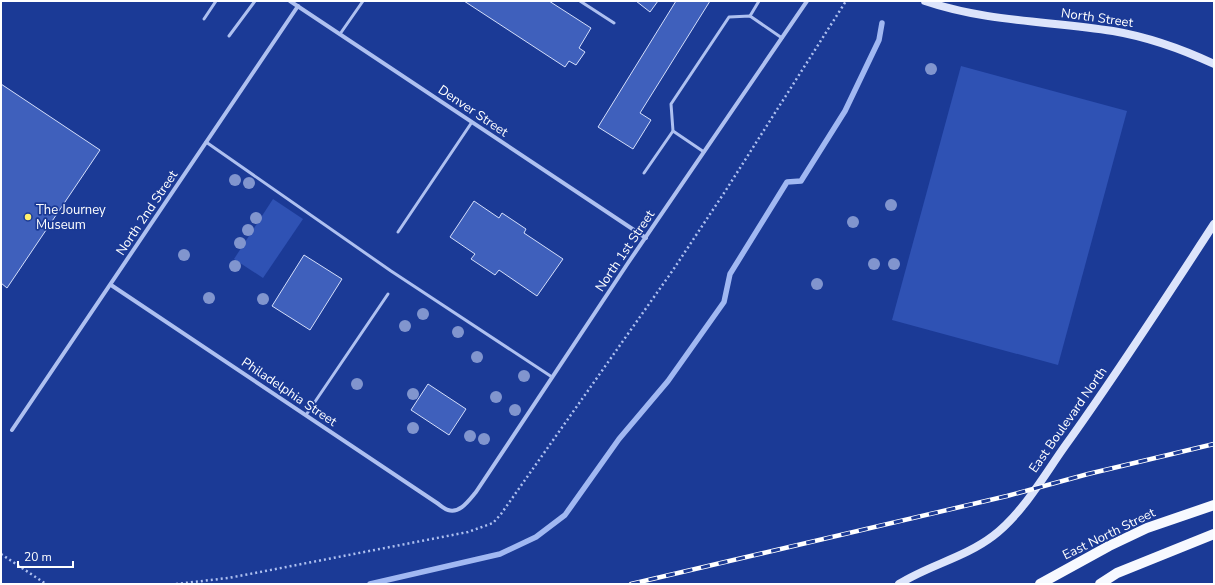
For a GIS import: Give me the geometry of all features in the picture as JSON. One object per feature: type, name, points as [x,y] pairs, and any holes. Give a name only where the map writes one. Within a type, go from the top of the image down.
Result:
[{"type":"main road","name":"East North Street","points":[[1042,583],[1109,546],[1147,528],[1214,505]]},
{"type":"main road","points":[[1100,584],[1117,573],[1214,534]]},
{"type":"street","name":"Denver Street","points":[[290,1],[646,238]]},
{"type":"street","name":"North 1st Street","points":[[457,510],[468,502],[476,492],[552,377],[807,1]]},
{"type":"street","name":"North Street","points":[[925,1],[983,16],[1113,31],[1142,37],[1214,64]]},
{"type":"street","name":"North 2nd Street","points":[[12,430],[298,6]]},
{"type":"street","name":"East Boulevard North","points":[[899,584],[920,572],[960,556],[977,547],[994,536],[1007,524],[1021,508],[1091,409],[1214,224]]},
{"type":"street","name":"Philadelphia Street","points":[[111,285],[437,503],[448,510],[457,510]]},
{"type":"lane","points":[[204,19],[216,1]]},
{"type":"lane","points":[[229,36],[255,1]]},
{"type":"lane","points":[[340,34],[363,1]]},
{"type":"lane","points":[[580,1],[614,23]]},
{"type":"lane","points":[[750,16],[760,1]]},
{"type":"lane","points":[[644,173],[673,131],[671,104],[730,17],[750,16],[782,38]]},
{"type":"lane","points":[[398,232],[472,122]]},
{"type":"lane","points":[[673,131],[704,152]]},
{"type":"lane","points":[[206,142],[391,271],[552,377]]},
{"type":"lane","points":[[306,415],[388,294]]},
{"type":"path","points":[[1,554],[46,584]]},
{"type":"shaded area","points":[[961,66],[1127,111],[1058,365],[892,320]]},
{"type":"shaded area","points":[[273,199],[303,219],[263,278],[234,259]]},
{"type":"building","points":[[464,1],[549,1],[591,28],[579,48],[585,52],[576,65],[569,61],[565,67]]},
{"type":"building","points":[[636,1],[658,1],[650,12]]},
{"type":"building","points":[[676,1],[710,1],[640,113],[651,120],[633,149],[598,127]]},
{"type":"building","name":"The Journey Museum","points":[[1,84],[100,150],[7,288],[1,283]]},
{"type":"building","points":[[474,201],[499,218],[502,213],[526,229],[524,233],[563,259],[537,296],[499,270],[495,275],[471,259],[475,254],[450,237]]},
{"type":"building","points":[[304,255],[342,279],[310,330],[272,306]]},
{"type":"building","points":[[428,384],[466,409],[449,435],[411,410]]},
{"type":"waterway","points":[[370,584],[500,554],[536,537],[565,515],[619,439],[668,381],[724,302],[730,274],[787,182],[801,181],[845,111],[879,40],[882,23]]},
{"type":"railway","points":[[631,584],[1007,496],[1088,474],[1214,444]]},
{"type":"place","name":"The Journey Museum","points":[[28,217]]}]
